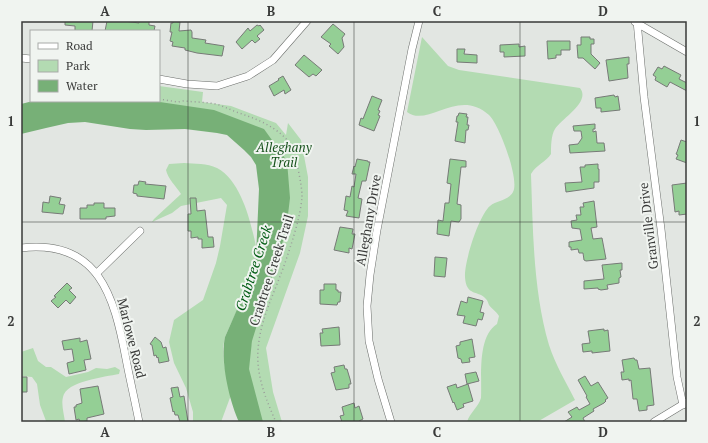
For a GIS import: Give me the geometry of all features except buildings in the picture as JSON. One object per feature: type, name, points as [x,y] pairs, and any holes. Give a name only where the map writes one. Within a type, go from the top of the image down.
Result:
[{"type":"street","points":[[160,79],[188,84],[217,86],[248,76],[272,60],[307,21]]},
{"type":"street","name":"Alleghany Drive","points":[[392,422],[388,416],[369,341],[367,306],[377,230],[419,21]]},
{"type":"street","points":[[636,22],[687,52]]},
{"type":"street","name":"Granville Drive","points":[[636,22],[677,378],[685,403]]},
{"type":"street","points":[[97,273],[140,231]]},
{"type":"street","name":"Marlowe Road","points":[[21,248],[47,247],[64,250],[80,258],[97,273],[112,300],[120,326],[139,422]]},
{"type":"street","points":[[654,422],[685,403]]},
{"type":"path","name":"Crabtree Creek Trail","points":[[160,99],[178,102],[217,104],[266,123],[289,143],[297,164],[302,197],[285,264],[273,291],[260,330],[257,350],[258,367],[262,388],[276,422]]},
{"type":"green space","points":[[422,37],[448,66],[459,70],[580,88],[582,93],[582,99],[579,104],[555,129],[551,154],[531,174],[535,260],[544,324],[554,359],[575,400],[537,422],[467,422],[481,398],[483,347],[486,338],[497,324],[499,316],[483,296],[468,288],[465,270],[473,239],[481,219],[490,206],[511,195],[514,186],[514,176],[498,129],[489,115],[477,107],[466,105],[455,106],[424,115],[415,116],[407,112]]},
{"type":"green space","name":"Alleghany Trail","points":[[160,86],[203,92],[202,102],[231,106],[276,123],[286,135],[288,123],[301,140],[308,177],[308,216],[300,253],[266,348],[273,392],[282,422],[251,422],[243,397],[267,244],[262,151],[225,126],[69,102],[160,102]]},
{"type":"green space","points":[[184,163],[213,166],[224,173],[231,180],[245,206],[256,245],[256,257],[251,278],[225,337],[223,347],[224,364],[231,395],[221,422],[193,422],[193,412],[186,388],[174,363],[169,342],[174,320],[203,300],[216,263],[227,205],[221,198],[181,206],[172,213],[152,222],[181,194],[167,173],[166,170],[169,164]]},
{"type":"green space","points":[[33,348],[38,361],[46,367],[51,367],[66,377],[88,372],[96,368],[107,369],[115,367],[120,370],[119,374],[96,378],[78,383],[71,387],[66,392],[62,400],[65,422],[46,421],[40,405],[37,384],[32,377],[21,376],[21,352]]},
{"type":"water","name":"Crabtree Creek","points":[[30,102],[160,102],[214,110],[264,129],[287,161],[290,198],[286,231],[252,341],[249,369],[263,422],[239,422],[226,380],[224,357],[225,337],[246,289],[256,257],[259,189],[256,165],[251,157],[227,135],[185,129],[130,129],[85,122],[68,123],[21,134],[21,104]]}]
